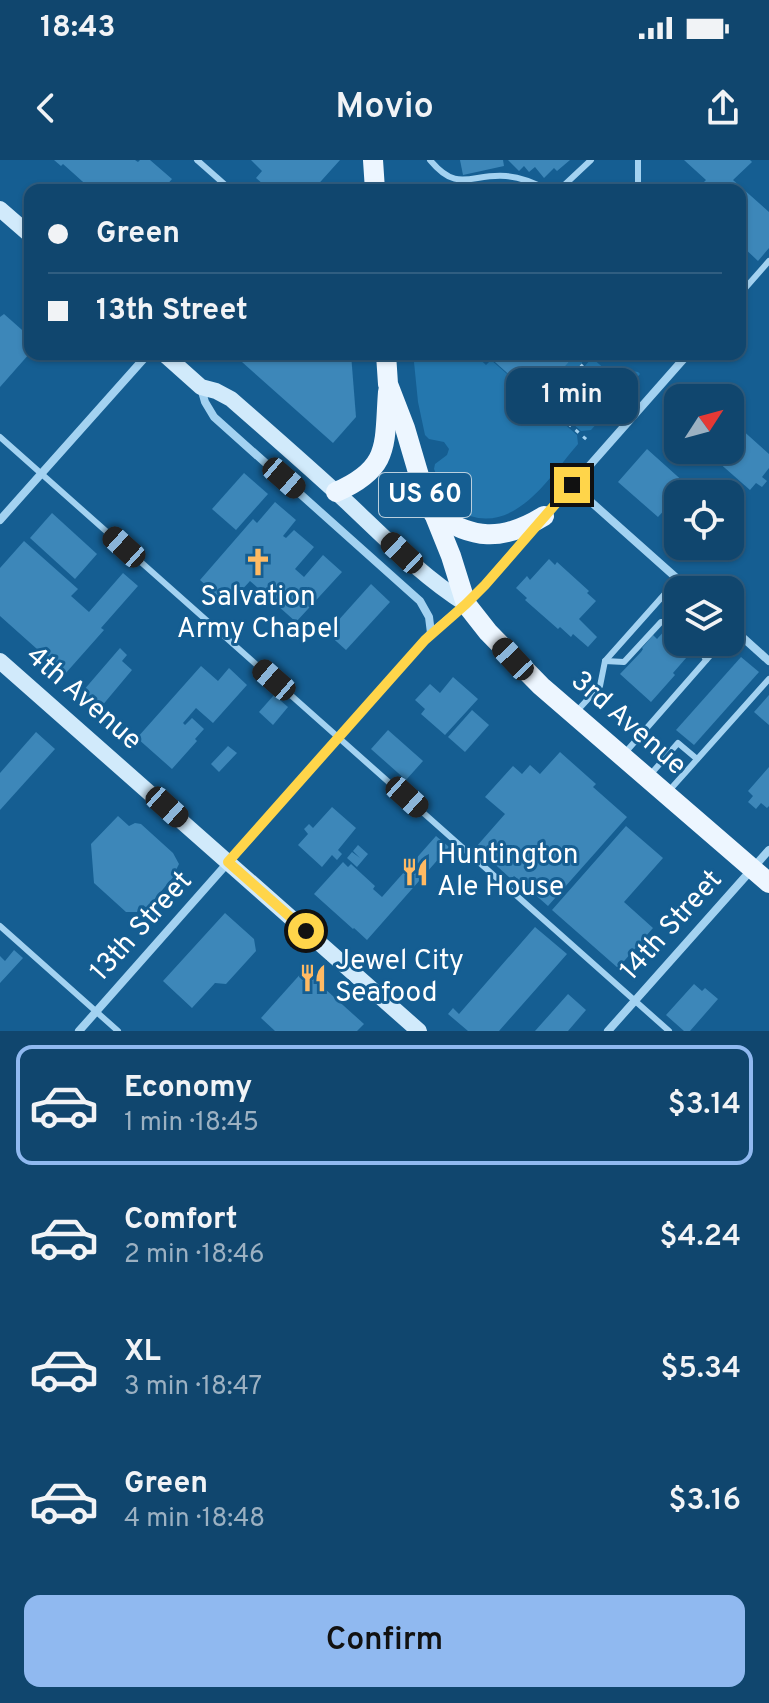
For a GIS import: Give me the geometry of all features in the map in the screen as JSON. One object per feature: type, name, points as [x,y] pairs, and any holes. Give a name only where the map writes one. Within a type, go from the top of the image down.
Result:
[{"type":"main road","points":[[373,160],[375,184]]},
{"type":"main road","name":"US 60","points":[[386,360],[388,384],[466,604]]},
{"type":"main road","points":[[336,492],[362,478],[382,454],[388,384]]},
{"type":"main road","points":[[432,512],[459,528],[500,535],[516,531],[544,516]]},
{"type":"main road","name":"3rd Avenue","points":[[466,604],[513,659],[769,883]]},
{"type":"street","points":[[0,209],[24,230]]},
{"type":"street","points":[[0,520],[143,360]]},
{"type":"street","name":"3rd Avenue","points":[[171,360],[201,387],[231,399],[424,573],[466,604]]},
{"type":"street","name":"13th Street","points":[[79,1031],[431,633],[493,576],[683,360]]},
{"type":"street","name":"3rd Avenue","points":[[201,387],[214,417],[420,601],[429,617],[431,633]]},
{"type":"street","points":[[572,485],[675,576]]},
{"type":"street","points":[[744,640],[769,661]]},
{"type":"street","name":"4th Avenue","points":[[0,661],[419,1031]]},
{"type":"street","name":"14th Street","points":[[608,1031],[769,850]]},
{"type":"lane","points":[[197,160],[224,184]]},
{"type":"lane","points":[[430,160],[444,175],[460,181],[503,175],[534,184]]},
{"type":"lane","points":[[565,184],[591,160]]},
{"type":"lane","points":[[638,160],[638,184]]},
{"type":"lane","points":[[746,287],[769,261]]},
{"type":"lane","points":[[0,437],[669,1031]]},
{"type":"lane","points":[[574,715],[600,686],[605,661],[664,595]]},
{"type":"lane","points":[[605,661],[624,662],[664,622]]},
{"type":"lane","points":[[704,656],[706,660]]},
{"type":"lane","points":[[622,757],[710,656]]},
{"type":"lane","points":[[666,795],[769,679]]},
{"type":"lane","points":[[647,778],[678,743],[697,759]]},
{"type":"lane","points":[[0,926],[118,1031]]},
{"type":"path","points":[[547,405],[587,360]]},
{"type":"path","points":[[538,397],[587,440]]},
{"type":"shaded area","points":[[481,360],[486,365],[491,360],[577,435],[578,444],[545,484],[518,508],[487,518],[456,510],[442,492],[434,469],[449,449],[444,442],[425,435],[414,362]]},
{"type":"shaded area","points":[[571,360],[584,360],[547,401],[540,394]]},
{"type":"shaded area","points":[[590,360],[594,360],[620,382],[632,371],[640,374],[591,430],[581,431],[551,404]]},
{"type":"building","points":[[54,160],[150,160],[172,179],[168,184],[85,184],[63,164],[61,166]]},
{"type":"building","points":[[251,160],[340,160],[318,184],[263,184],[256,178],[262,171]]},
{"type":"building","points":[[460,160],[503,160],[504,166],[463,175]]},
{"type":"building","points":[[508,160],[570,160],[557,171],[554,168],[544,178],[535,167],[529,172],[524,166],[519,171]]},
{"type":"building","points":[[684,160],[752,162],[733,180],[738,184],[702,184],[706,180]]},
{"type":"building","points":[[746,192],[769,212],[769,248],[758,261],[746,250]]},
{"type":"building","points":[[4,314],[24,332],[24,360],[0,387],[0,317]]},
{"type":"building","points":[[240,360],[351,360],[356,417],[333,443]]},
{"type":"building","points":[[493,360],[571,360],[536,399]]},
{"type":"building","points":[[744,432],[769,454],[769,468],[762,477],[767,481],[762,487],[756,483],[750,490],[744,485],[744,480],[739,480],[720,464],[744,464]]},
{"type":"building","points":[[647,449],[682,480],[664,480],[664,510],[658,517],[618,482]]},
{"type":"building","points":[[244,473],[268,494],[236,530],[212,509]]},
{"type":"building","name":"Salvation Army Chapel","points":[[275,502],[296,520],[283,536],[286,538],[294,530],[314,547],[295,569],[304,577],[323,555],[342,572],[296,622],[250,581],[228,605],[200,580],[253,519],[257,523]]},
{"type":"building","points":[[52,513],[97,554],[75,579],[30,538]]},
{"type":"building","points":[[24,541],[78,589],[71,596],[89,612],[123,573],[138,586],[65,674],[0,616],[0,568]]},
{"type":"building","points":[[549,559],[555,565],[557,562],[596,601],[579,619],[597,637],[588,647],[573,634],[571,637],[560,627],[558,629],[516,588],[527,576],[530,580]]},
{"type":"building","points":[[371,584],[390,602],[346,650],[327,633]]},
{"type":"building","points":[[664,631],[664,656],[688,656],[651,702],[620,674],[653,635],[657,639]]},
{"type":"building","points":[[120,648],[127,655],[122,661],[132,670],[101,707],[83,691]]},
{"type":"building","points":[[741,657],[759,672],[694,745],[676,730]]},
{"type":"building","points":[[201,666],[218,681],[229,668],[247,685],[213,723],[196,708],[183,723],[185,725],[192,718],[204,729],[172,769],[137,738]]},
{"type":"building","points":[[453,677],[478,699],[445,735],[421,714],[425,709],[415,700],[430,684],[440,693]]},
{"type":"building","points":[[274,695],[288,707],[273,725],[259,712]]},
{"type":"building","points":[[769,695],[769,725],[754,712]]},
{"type":"building","points":[[472,710],[489,725],[465,752],[448,737]]},
{"type":"building","points":[[388,730],[423,761],[406,780],[371,749]]},
{"type":"building","points":[[36,732],[55,749],[0,810],[0,773]]},
{"type":"building","points":[[228,746],[237,753],[219,772],[211,764]]},
{"type":"building","points":[[560,752],[627,817],[548,906],[514,876],[511,879],[476,847],[505,814],[485,797],[513,766],[522,774],[530,765],[540,774]]},
{"type":"building","points":[[769,767],[769,806],[767,808],[761,803],[756,809],[748,802],[753,796],[748,791]]},
{"type":"building","points":[[332,807],[356,828],[338,850],[342,854],[337,860],[332,855],[322,867],[298,845],[308,834],[304,829],[309,824],[313,828]]},
{"type":"building","points":[[118,816],[129,826],[141,824],[173,853],[179,864],[175,875],[147,908],[143,905],[137,912],[126,912],[94,883],[91,844]]},
{"type":"building","points":[[626,826],[663,858],[624,902],[653,928],[618,968],[552,910]]},
{"type":"building","points":[[436,836],[449,847],[367,940],[314,894],[343,862],[348,867],[351,864],[375,886],[373,889],[382,897]]},
{"type":"building","points":[[358,845],[368,854],[357,867],[347,858],[352,852],[360,858],[353,851]]},
{"type":"building","points":[[225,913],[254,939],[256,951],[226,984],[215,983],[192,1008],[163,981]]},
{"type":"building","points":[[535,927],[567,954],[499,1031],[468,1031],[448,1014],[453,1008],[459,1014]]},
{"type":"building","points":[[14,950],[23,958],[0,983],[0,956],[5,961]]},
{"type":"building","points":[[304,970],[364,1024],[357,1031],[275,1031],[261,1018]]},
{"type":"building","points":[[694,984],[702,991],[705,988],[718,999],[690,1031],[684,1031],[666,1015]]},
{"type":"building","points":[[568,994],[586,1010],[568,1031],[535,1031]]},
{"type":"place","name":"Salvation Army Chapel","points":[[258,562]]},
{"type":"place","name":"Huntington Ale House","points":[[415,872]]},
{"type":"place","name":"Jewel City Seafood","points":[[313,978]]},
{"type":"route","points":[[306,931],[228,862],[431,633],[485,585],[572,485]]}]
